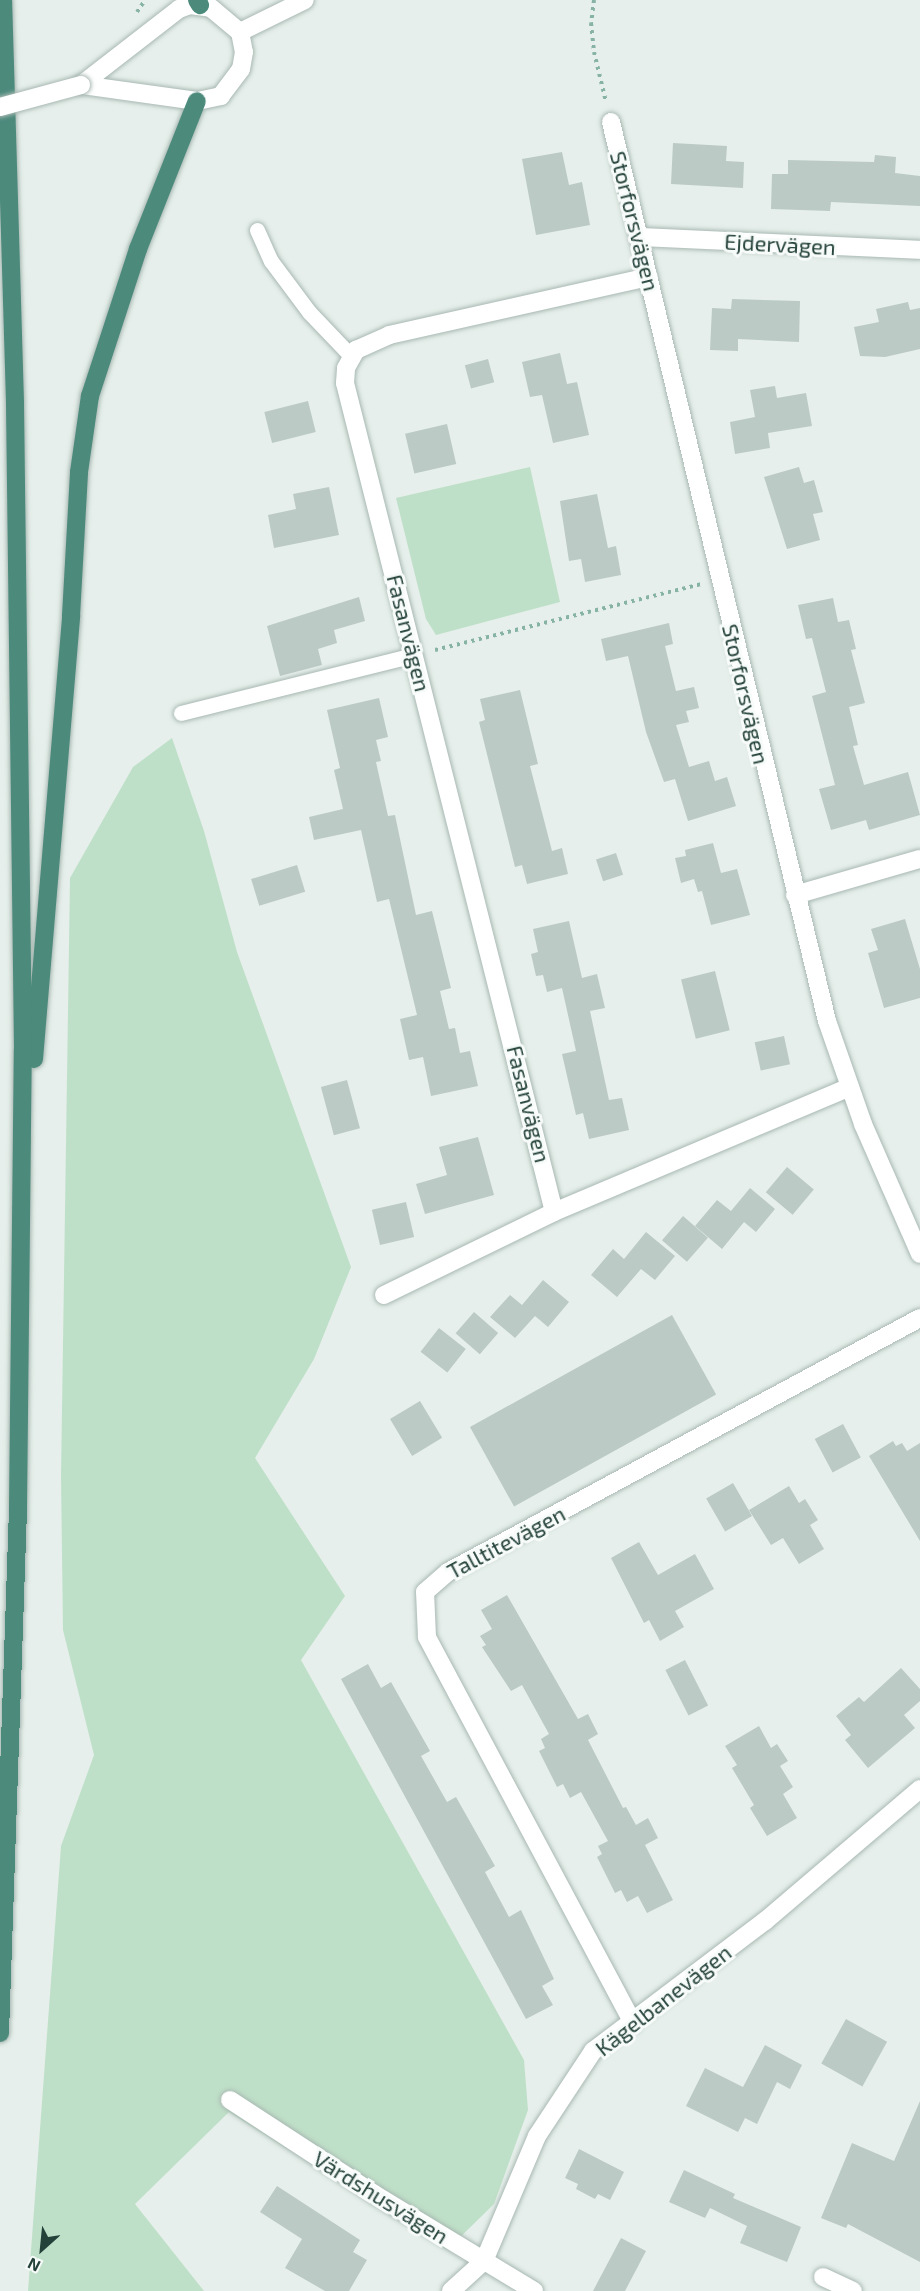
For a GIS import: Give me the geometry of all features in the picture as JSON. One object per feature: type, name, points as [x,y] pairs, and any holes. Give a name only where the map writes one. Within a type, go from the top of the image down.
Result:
[{"type":"highway","points":[[0,2033],[17,1568],[22,1197],[21,675],[3,0]]},
{"type":"highway","points":[[22,1197],[72,616],[79,472],[90,396],[138,249],[197,101]]},
{"type":"street","points":[[240,32],[305,0]]},
{"type":"street","points":[[0,107],[81,85],[179,9],[199,3],[220,13],[240,32],[244,52],[236,79],[221,96],[197,101],[81,85]]},
{"type":"street","name":"Storforsvägen","points":[[611,122],[827,1021],[850,1087],[920,1254]]},
{"type":"street","name":"Ejdervägen","points":[[639,237],[920,250]]},
{"type":"street","points":[[351,356],[389,335],[649,277]]},
{"type":"street","name":"Fasanvägen","points":[[351,356],[345,383],[472,873],[554,1212]]},
{"type":"street","points":[[795,895],[920,859]]},
{"type":"street","points":[[384,1295],[554,1212],[850,1087]]},
{"type":"street","name":"Talltitevägen","points":[[633,2023],[427,1637],[426,1592],[448,1572],[920,1318]]},
{"type":"street","name":"Kägelbanevägen","points":[[451,2291],[484,2261],[537,2136],[593,2051],[765,1921],[920,1789]]},
{"type":"street","name":"Värdshusvägen","points":[[230,2100],[534,2291]]},
{"type":"street","points":[[823,2277],[853,2291]]},
{"type":"lane","points":[[257,230],[271,261],[309,312],[351,356]]},
{"type":"lane","points":[[181,713],[414,655]]},
{"type":"path","points":[[594,0],[594,52],[611,122]]},
{"type":"path","points":[[414,655],[720,580]]},
{"type":"green space","points":[[530,467],[560,602],[436,635],[426,619],[396,498]]},
{"type":"green space","points":[[172,738],[204,831],[237,952],[351,1267],[314,1359],[255,1458],[345,1596],[301,1660],[524,2060],[528,2110],[494,2204],[447,2250],[229,2112],[135,2204],[204,2291],[28,2291],[61,1846],[94,1755],[63,1630],[61,1476],[70,878],[133,767]]},
{"type":"building","points":[[673,143],[727,146],[726,161],[744,162],[743,188],[671,184]]},
{"type":"building","points":[[562,152],[569,185],[582,182],[590,225],[536,235],[522,159]]},
{"type":"building","points":[[875,155],[896,157],[895,173],[920,176],[920,206],[831,202],[830,211],[771,209],[772,174],[788,174],[788,160],[874,162]]},
{"type":"building","points":[[732,299],[800,301],[799,342],[738,339],[738,351],[710,350],[712,308],[731,309]]},
{"type":"building","points":[[908,302],[910,310],[920,308],[920,349],[885,357],[860,356],[854,327],[879,322],[876,309]]},
{"type":"building","points":[[560,353],[567,384],[577,382],[589,435],[553,443],[542,395],[530,397],[522,362]]},
{"type":"building","points":[[488,359],[494,382],[471,388],[465,365]]},
{"type":"building","points":[[775,386],[777,398],[806,393],[812,426],[768,433],[770,448],[735,454],[730,422],[755,417],[750,390]]},
{"type":"building","points":[[308,401],[316,432],[272,443],[264,412]]},
{"type":"building","points":[[447,424],[456,464],[414,474],[405,434]]},
{"type":"building","points":[[799,467],[804,483],[814,480],[823,512],[813,514],[820,540],[787,549],[764,477]]},
{"type":"building","points":[[329,487],[339,535],[274,548],[268,515],[296,509],[293,494]]},
{"type":"building","points":[[597,494],[608,548],[616,546],[621,575],[585,582],[581,559],[569,561],[560,501]]},
{"type":"building","points":[[359,597],[365,621],[334,630],[337,643],[318,649],[322,665],[280,676],[267,626]]},
{"type":"building","points":[[833,598],[838,622],[849,620],[856,649],[851,650],[865,703],[849,707],[858,745],[853,746],[864,785],[908,772],[920,815],[869,830],[866,820],[831,830],[819,789],[835,785],[812,696],[826,692],[812,638],[806,639],[798,605]]},
{"type":"building","points":[[669,623],[673,644],[665,646],[676,691],[694,687],[699,708],[686,711],[689,722],[676,725],[689,767],[709,761],[715,781],[727,777],[736,806],[688,821],[675,779],[664,782],[646,732],[628,656],[606,661],[601,639]]},
{"type":"building","points":[[520,690],[538,764],[530,766],[552,851],[562,848],[568,874],[527,884],[522,865],[515,867],[479,722],[485,720],[480,699]]},
{"type":"building","points":[[379,698],[388,737],[376,740],[381,761],[376,762],[388,816],[395,815],[416,915],[432,911],[451,988],[440,991],[449,1029],[455,1028],[460,1053],[470,1051],[478,1086],[431,1096],[423,1057],[409,1060],[400,1019],[417,1015],[389,899],[377,902],[361,830],[314,840],[309,817],[343,809],[334,770],[340,768],[327,710]]},
{"type":"building","points":[[713,843],[721,873],[737,869],[750,915],[711,925],[702,891],[698,892],[694,879],[681,883],[675,858],[686,856],[685,850]]},
{"type":"building","points":[[616,853],[623,875],[603,881],[596,859]]},
{"type":"building","points":[[297,865],[305,892],[259,906],[251,879]]},
{"type":"building","points":[[905,919],[920,969],[920,998],[884,1008],[868,953],[878,950],[871,929]]},
{"type":"building","points":[[569,921],[582,978],[597,974],[605,1008],[590,1011],[609,1100],[622,1098],[629,1130],[589,1139],[583,1113],[576,1115],[562,1054],[576,1051],[562,988],[547,992],[543,975],[536,976],[531,954],[538,952],[533,929]]},
{"type":"building","points":[[715,971],[730,1030],[696,1039],[681,979]]},
{"type":"building","points":[[784,1036],[790,1064],[761,1071],[755,1042]]},
{"type":"building","points":[[347,1080],[360,1128],[334,1135],[321,1087]]},
{"type":"building","points":[[478,1137],[494,1195],[425,1214],[416,1184],[447,1175],[439,1147]]},
{"type":"building","points":[[787,1167],[814,1189],[793,1215],[766,1192]]},
{"type":"building","points":[[750,1188],[775,1209],[756,1232],[744,1222],[722,1249],[695,1226],[717,1200],[731,1211]]},
{"type":"building","points":[[406,1202],[414,1237],[380,1245],[372,1210]]},
{"type":"building","points":[[683,1216],[708,1238],[687,1262],[662,1240]]},
{"type":"building","points":[[646,1232],[675,1256],[655,1280],[641,1269],[617,1297],[591,1275],[613,1249],[624,1259]]},
{"type":"building","points":[[543,1280],[569,1302],[548,1327],[535,1316],[515,1338],[490,1317],[510,1295],[522,1305]]},
{"type":"building","points":[[474,1312],[498,1333],[480,1354],[456,1333]]},
{"type":"building","points":[[672,1315],[716,1395],[514,1507],[470,1427]]},
{"type":"building","points":[[439,1328],[466,1349],[447,1373],[421,1352]]},
{"type":"building","points":[[420,1401],[442,1438],[412,1456],[390,1419]]},
{"type":"building","points":[[843,1424],[861,1458],[833,1473],[815,1439]]},
{"type":"building","points":[[893,1441],[896,1446],[902,1443],[907,1451],[920,1443],[920,1541],[869,1456]]},
{"type":"building","points":[[733,1483],[752,1516],[725,1531],[706,1498]]},
{"type":"building","points":[[789,1486],[799,1503],[805,1499],[818,1520],[810,1525],[824,1549],[799,1564],[783,1538],[771,1545],[749,1510]]},
{"type":"building","points":[[639,1542],[658,1575],[695,1554],[714,1589],[675,1611],[684,1627],[660,1641],[649,1620],[644,1623],[611,1558]]},
{"type":"building","points":[[507,1595],[578,1719],[588,1714],[598,1734],[588,1740],[623,1808],[626,1807],[636,1825],[648,1818],[658,1838],[645,1845],[673,1900],[647,1913],[638,1896],[627,1902],[621,1890],[615,1893],[597,1857],[602,1854],[598,1846],[608,1841],[581,1792],[570,1798],[563,1784],[557,1787],[539,1751],[545,1748],[541,1739],[549,1734],[522,1685],[511,1691],[482,1647],[486,1645],[480,1636],[492,1629],[481,1610]]},
{"type":"building","points":[[685,1660],[708,1705],[689,1715],[665,1670]]},
{"type":"building","points":[[368,1664],[381,1688],[391,1682],[430,1751],[421,1756],[447,1802],[456,1797],[495,1866],[485,1872],[509,1917],[521,1910],[554,1979],[542,1986],[553,2005],[526,2019],[341,1679]]},
{"type":"building","points":[[901,1668],[920,1689],[920,1701],[904,1715],[915,1728],[868,1768],[845,1740],[851,1735],[836,1716],[859,1697],[864,1702]]},
{"type":"building","points":[[759,1726],[771,1748],[777,1744],[788,1761],[780,1766],[793,1787],[783,1794],[797,1818],[767,1836],[750,1808],[754,1805],[732,1768],[737,1765],[725,1746]]},
{"type":"building","points":[[846,2019],[887,2042],[862,2086],[821,2064]]},
{"type":"building","points":[[765,2045],[802,2065],[790,2089],[777,2082],[757,2124],[745,2118],[738,2132],[686,2106],[705,2068],[743,2087]]},
{"type":"building","points":[[920,2101],[920,2262],[848,2224],[846,2228],[821,2218],[852,2143],[894,2161]]},
{"type":"building","points":[[579,2149],[624,2172],[610,2200],[598,2194],[595,2199],[576,2189],[578,2184],[565,2178]]},
{"type":"building","points":[[684,2170],[735,2194],[733,2198],[801,2227],[787,2262],[740,2243],[747,2226],[710,2208],[705,2218],[669,2202]]},
{"type":"building","points":[[277,2186],[360,2240],[353,2252],[367,2260],[349,2291],[325,2291],[285,2268],[302,2239],[260,2212]]},
{"type":"building","points":[[621,2238],[646,2251],[625,2291],[593,2291]]}]
